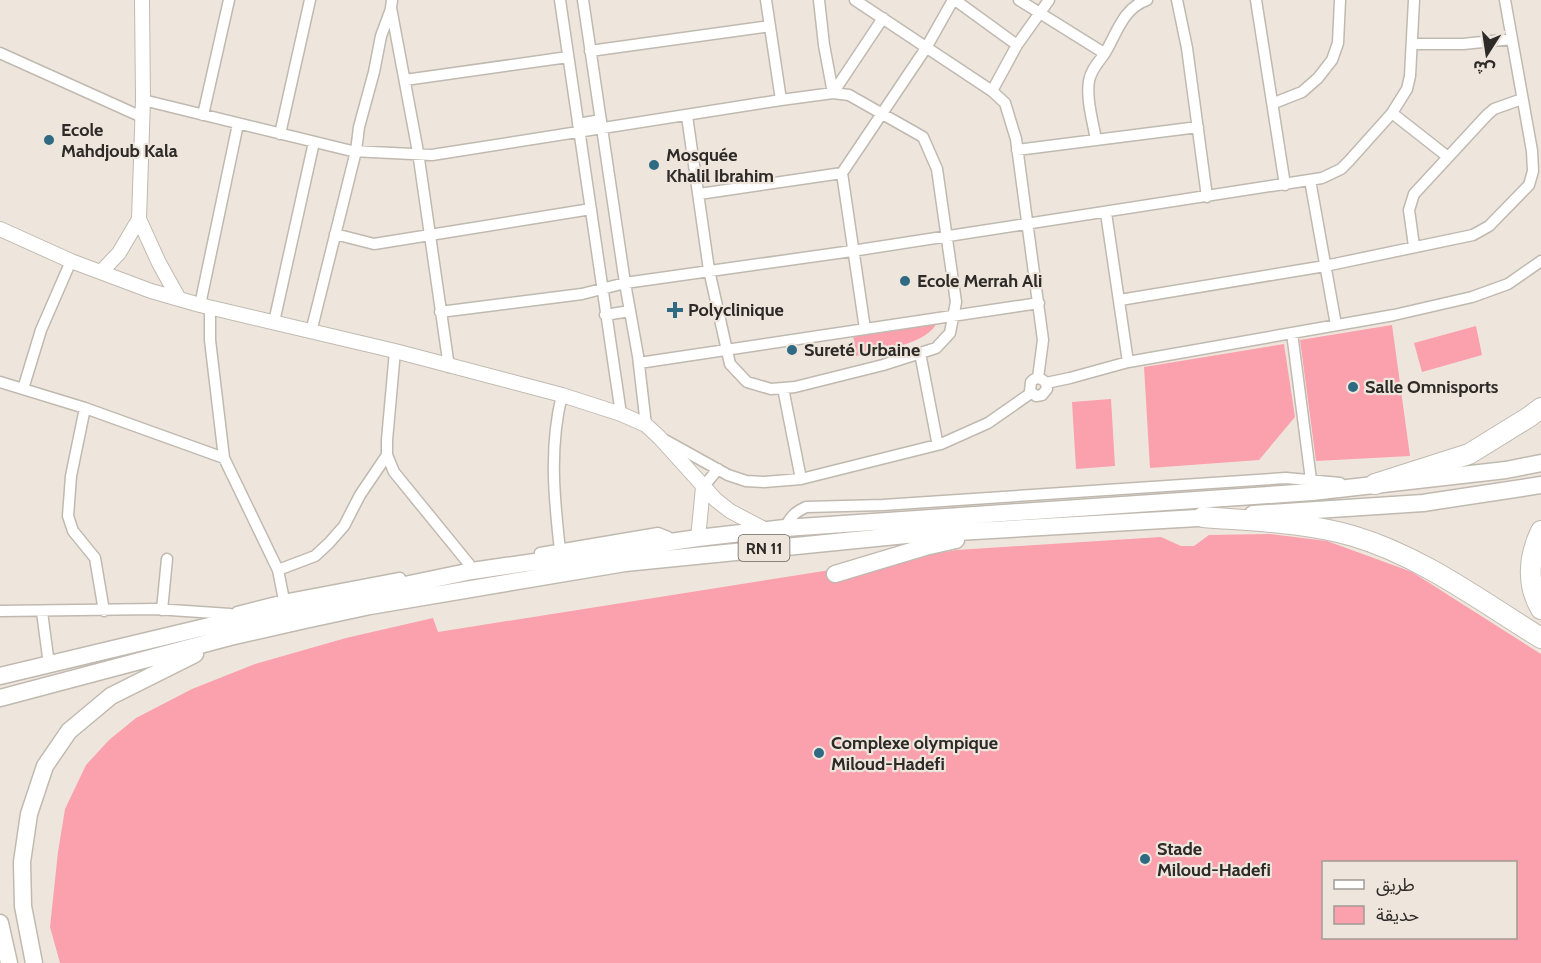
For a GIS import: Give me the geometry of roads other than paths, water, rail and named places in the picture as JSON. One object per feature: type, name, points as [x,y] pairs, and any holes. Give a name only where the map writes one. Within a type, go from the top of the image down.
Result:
[{"type":"highway","points":[[1370,485],[1469,454],[1541,408]]},
{"type":"highway","name":"RN 11","points":[[0,676],[222,623],[365,592],[472,571],[698,538],[785,528],[1300,492],[1506,470],[1541,463]]},
{"type":"highway","name":"RN 11","points":[[0,698],[230,637],[370,606],[625,563],[906,535],[1424,503],[1541,485]]},
{"type":"highway","points":[[1203,517],[1324,529],[1373,542],[1429,570],[1541,638]]},
{"type":"highway","points":[[835,574],[925,547],[1041,526]]},
{"type":"highway","points":[[1541,531],[1533,553],[1530,576],[1541,609]]},
{"type":"highway","points":[[34,963],[23,906],[22,862],[29,814],[45,766],[69,731],[111,696],[230,637]]},
{"type":"highway","points":[[0,923],[9,963]]},
{"type":"street","points":[[142,0],[143,100],[139,219],[179,299]]},
{"type":"street","points":[[203,115],[229,0]]},
{"type":"street","points":[[280,134],[310,0]]},
{"type":"street","points":[[560,0],[621,414]]},
{"type":"street","points":[[584,0],[625,283],[639,363],[646,425]]},
{"type":"street","points":[[766,0],[781,100]]},
{"type":"street","points":[[819,0],[833,93]]},
{"type":"street","points":[[659,436],[718,470],[746,481],[764,482],[801,478],[941,444],[988,423],[1031,393],[1039,396],[1047,389],[1042,381],[1043,340],[1028,223],[1017,150],[1005,103],[993,91],[883,18],[870,4],[855,0]]},
{"type":"street","points":[[865,329],[842,173],[926,48],[954,0],[1017,45]]},
{"type":"street","points":[[1019,0],[1104,53]]},
{"type":"street","points":[[993,91],[1017,45],[1049,0]]},
{"type":"street","points":[[1096,140],[1088,83],[1122,19],[1137,3],[1147,0]]},
{"type":"street","points":[[1177,0],[1187,48],[1208,197]]},
{"type":"street","points":[[1256,0],[1274,103],[1285,185]]},
{"type":"street","points":[[1274,103],[1302,92],[1318,78],[1332,60],[1338,43],[1340,0]]},
{"type":"street","points":[[440,312],[582,294],[625,283],[1106,213],[1322,178],[1341,169],[1392,114],[1407,89],[1410,76],[1414,0]]},
{"type":"street","points":[[1120,300],[1325,266],[1414,246],[1455,240],[1489,226],[1525,189],[1532,178],[1533,164],[1505,0]]},
{"type":"street","points":[[392,4],[419,154],[449,367]]},
{"type":"street","points":[[311,332],[356,151],[359,127],[381,36],[392,4]]},
{"type":"street","points":[[833,93],[883,18]]},
{"type":"street","points":[[591,51],[770,26]]},
{"type":"street","points":[[1412,44],[1463,44],[1512,39]]},
{"type":"street","points":[[1,54],[142,117]]},
{"type":"street","points":[[405,80],[568,57]]},
{"type":"street","points":[[143,100],[356,151],[432,155],[602,124],[687,116],[833,93],[849,95],[923,137],[937,169],[956,302],[950,333],[943,342],[936,348],[883,365],[795,387],[771,389],[747,382],[730,364],[726,350],[709,270],[687,116]]},
{"type":"street","points":[[1414,246],[1409,217],[1411,199],[1487,115],[1522,99]]},
{"type":"street","points":[[1392,114],[1448,157]]},
{"type":"street","points":[[238,124],[205,306],[224,458],[278,570],[284,600]]},
{"type":"street","points":[[1017,150],[1198,127]]},
{"type":"street","points":[[274,322],[314,142]]},
{"type":"street","points":[[699,194],[842,173]]},
{"type":"street","points":[[1310,180],[1336,325]]},
{"type":"street","points":[[335,234],[374,244],[591,209]]},
{"type":"street","points":[[1106,213],[1128,362]]},
{"type":"street","points":[[101,272],[119,253],[139,219]]},
{"type":"street","points":[[0,229],[71,261],[151,291],[395,351],[562,395],[621,414],[646,425],[659,436],[703,487],[730,511],[766,530]]},
{"type":"street","points":[[22,389],[41,330],[71,261]]},
{"type":"street","points":[[1042,381],[1070,378],[1128,362],[1394,315],[1472,297],[1508,284],[1541,261]]},
{"type":"street","points":[[639,363],[1039,303]]},
{"type":"street","points":[[605,315],[630,311]]},
{"type":"street","points":[[1292,333],[1311,480]]},
{"type":"street","points":[[395,351],[387,455],[394,472],[469,564]]},
{"type":"street","points":[[920,353],[937,441]]},
{"type":"street","points":[[0,382],[85,408],[224,458]]},
{"type":"street","points":[[783,388],[801,478]]},
{"type":"street","points":[[560,550],[554,497],[554,456],[556,420],[562,395]]},
{"type":"street","points":[[85,408],[71,476],[68,516],[73,531],[95,558],[104,611]]},
{"type":"street","points":[[278,570],[315,556],[329,543],[344,526],[387,455]]},
{"type":"street","points":[[698,538],[703,487],[718,470]]},
{"type":"street","points":[[785,528],[790,517],[806,507],[883,505],[1286,478],[1370,485]]},
{"type":"street","points":[[0,668],[284,600],[469,564],[658,534],[665,535],[672,543]]},
{"type":"street","points":[[162,610],[167,560]]},
{"type":"street","points":[[0,611],[162,610],[230,614]]},
{"type":"street","points":[[42,612],[48,657]]},
{"type":"place","name":"Ecole Mahdjoub Kala","points":[[49,140]]},
{"type":"place","name":"Mosquée Khalil Ibrahim","points":[[654,165]]},
{"type":"place","name":"Ecole Merrah Ali","points":[[905,281]]},
{"type":"place","name":"Polyclinique","points":[[675,310]]},
{"type":"place","name":"Sureté Urbaine","points":[[792,350]]},
{"type":"place","name":"Salle Omnisports","points":[[1353,387]]},
{"type":"place","name":"Complexe olympique Miloud-Hadefi","points":[[819,753]]},
{"type":"place","name":"Stade Miloud-Hadefi","points":[[1145,859]]}]
